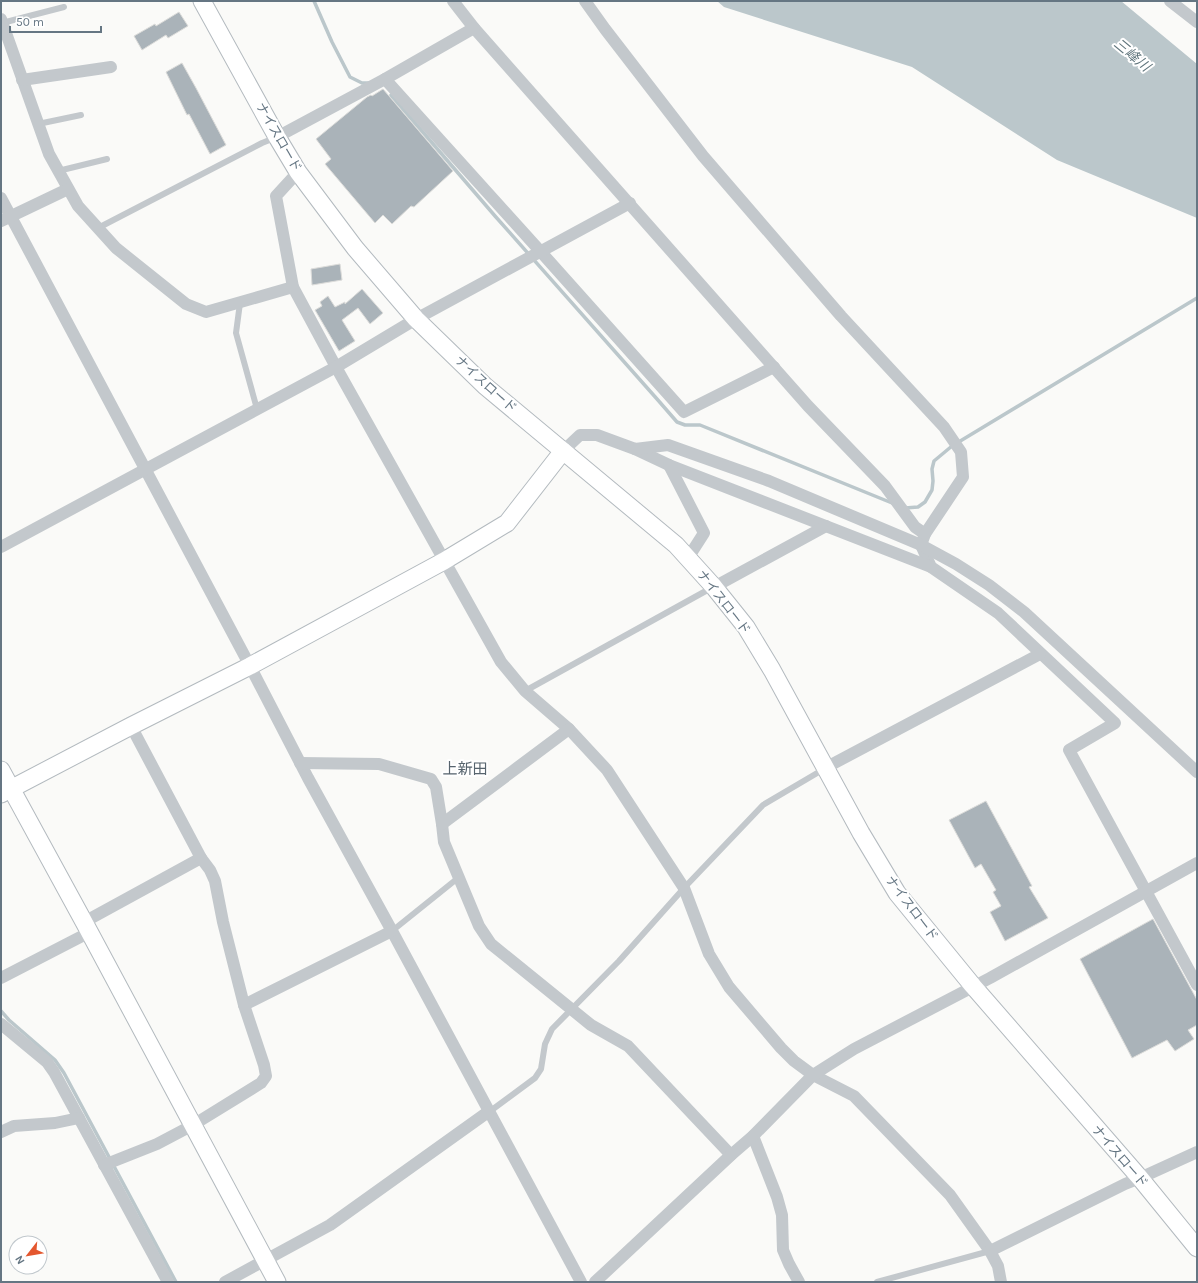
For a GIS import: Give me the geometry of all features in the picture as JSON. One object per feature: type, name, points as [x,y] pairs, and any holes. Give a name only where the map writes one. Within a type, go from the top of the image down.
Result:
[{"type":"street","name":"ナイスロード","points":[[202,1],[298,172],[354,248],[416,319],[485,386],[676,545],[714,587],[746,627],[772,670],[861,833],[897,893],[973,986],[1140,1178],[1197,1248]]},
{"type":"street","points":[[453,1],[474,28],[808,406],[885,486],[923,539],[931,567]]},
{"type":"street","points":[[585,1],[703,156],[841,316],[944,426],[962,452],[963,477],[923,539]]},
{"type":"street","points":[[1170,1],[1197,22]]},
{"type":"street","points":[[2,21],[49,154],[78,206],[116,248],[186,304],[206,312],[293,287]]},
{"type":"street","points":[[277,137],[474,28]]},
{"type":"street","points":[[22,80],[111,67]]},
{"type":"street","points":[[385,78],[684,412],[774,367]]},
{"type":"street","points":[[298,172],[276,196],[293,287],[336,368],[501,662],[525,691],[569,729],[607,770],[684,888],[709,954],[730,987],[781,1048],[794,1061],[814,1075],[854,1096],[950,1195],[990,1251],[998,1266],[1001,1282]]},
{"type":"street","points":[[6,218],[68,189]]},
{"type":"street","points":[[1,198],[6,218],[146,468],[300,763],[581,1282]]},
{"type":"street","points":[[1,547],[146,468],[336,368],[416,319],[630,203]]},
{"type":"street","points":[[6,792],[131,726],[250,666],[444,561],[507,523],[563,451],[580,434],[597,435],[635,449],[669,465],[931,567],[998,613],[1115,723],[1069,750],[1197,985]]},
{"type":"street","points":[[635,449],[668,445],[923,539],[1024,612],[1197,772]]},
{"type":"street","points":[[669,465],[704,533],[688,558]]},
{"type":"street","points":[[714,587],[826,526]]},
{"type":"street","points":[[825,768],[1040,654]]},
{"type":"street","points":[[109,1163],[157,1144],[193,1125],[261,1083],[266,1076],[264,1065],[244,1005],[222,922],[215,881],[210,870],[201,858],[131,726]]},
{"type":"street","points":[[442,824],[569,729]]},
{"type":"street","points":[[300,763],[379,764],[431,779],[436,787],[444,842],[479,926],[491,944],[591,1025],[628,1046],[731,1155]]},
{"type":"street","points":[[1,770],[6,792],[87,926],[277,1282]]},
{"type":"street","points":[[1,978],[201,858]]},
{"type":"street","points":[[595,1282],[753,1136],[814,1075],[854,1049],[973,986],[1197,863]]},
{"type":"street","points":[[244,1005],[392,931]]},
{"type":"street","points":[[1,1024],[47,1062],[54,1072],[79,1118],[109,1163],[168,1282]]},
{"type":"street","points":[[225,1282],[336,1221],[488,1112]]},
{"type":"street","points":[[1,1132],[14,1126],[55,1123],[79,1118]]},
{"type":"street","points":[[753,1136],[782,1215],[783,1250],[799,1282]]},
{"type":"street","points":[[990,1251],[1125,1184],[1197,1152]]},
{"type":"lane","points":[[2,21],[64,7]]},
{"type":"lane","points":[[38,124],[81,115]]},
{"type":"lane","points":[[98,228],[262,142],[277,137]]},
{"type":"lane","points":[[58,171],[107,159]]},
{"type":"lane","points":[[240,303],[236,333],[258,409]]},
{"type":"lane","points":[[525,691],[714,587]]},
{"type":"lane","points":[[488,1112],[535,1078],[541,1068],[546,1044],[552,1029],[619,962],[684,888],[763,805],[825,768]]},
{"type":"lane","points":[[392,931],[458,878]]},
{"type":"lane","points":[[877,1282],[990,1251]]},
{"type":"water","name":"三峰川","points":[[717,1],[1121,1],[1197,64],[1197,218],[1057,160],[912,67],[724,7]]},
{"type":"building","points":[[179,12],[188,26],[168,38],[166,35],[142,50],[134,36],[155,24],[156,26]]},
{"type":"building","points":[[182,63],[226,145],[210,154],[189,114],[187,115],[166,72]]},
{"type":"building","points":[[383,89],[453,171],[414,207],[411,206],[392,224],[383,215],[375,223],[325,164],[331,159],[316,139],[367,97],[372,96]]},
{"type":"building","points":[[340,264],[342,280],[312,285],[311,269]]},
{"type":"building","points":[[362,289],[383,313],[370,324],[358,308],[342,320],[355,341],[339,351],[315,310],[322,306],[320,302],[328,296],[335,307],[345,302],[345,304]]},
{"type":"building","points":[[986,801],[1032,886],[1029,887],[1048,918],[1005,941],[990,912],[1001,906],[993,892],[996,890],[981,864],[975,868],[949,820]]},
{"type":"building","points":[[1153,919],[1197,1000],[1197,1025],[1188,1030],[1194,1039],[1175,1051],[1167,1040],[1132,1058],[1080,959]]},
{"type":"waterway","points":[[314,1],[332,42],[350,77],[362,83],[369,83]]},
{"type":"waterway","points":[[391,95],[495,216],[677,422],[685,425],[700,425],[892,503]]},
{"type":"waterway","points":[[905,508],[918,507],[925,502],[932,490],[932,469],[934,461],[952,446],[1197,298]]},
{"type":"waterway","points":[[1,1011],[9,1020],[55,1060],[64,1073],[176,1282]]},
{"type":"district","name":"上新田","points":[[465,769]]}]
